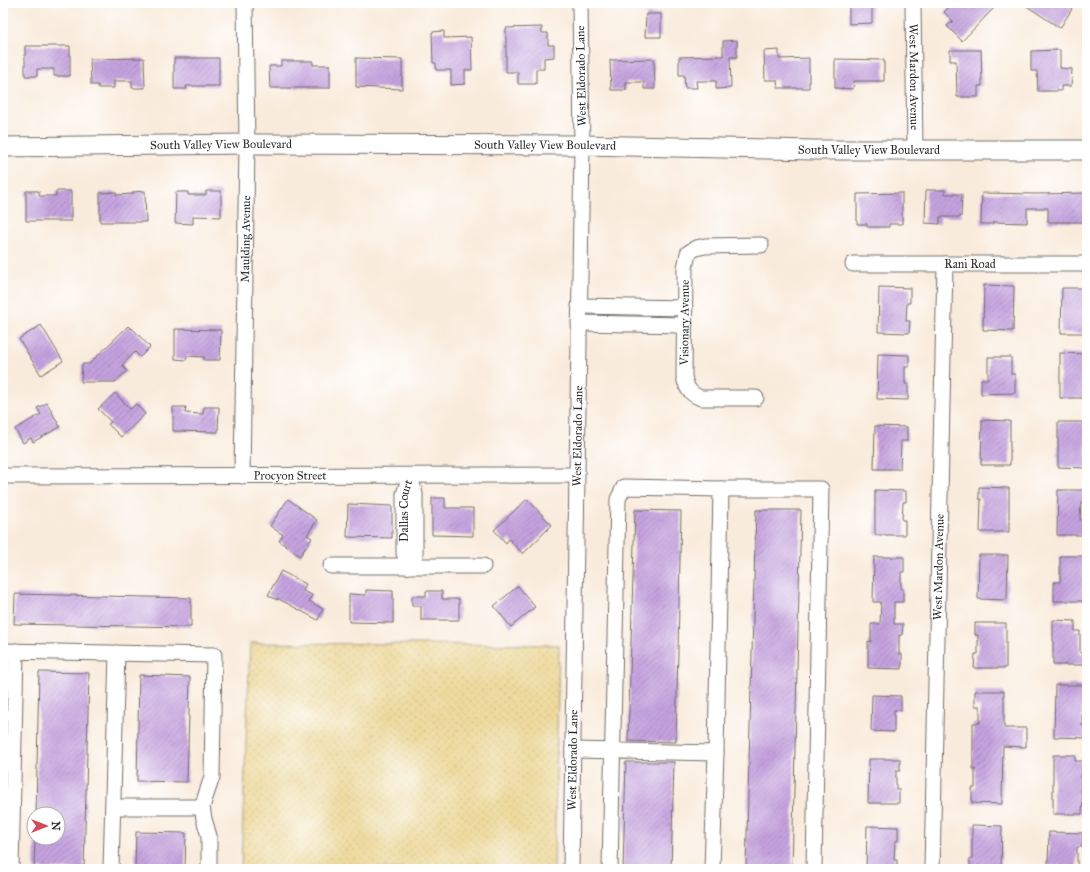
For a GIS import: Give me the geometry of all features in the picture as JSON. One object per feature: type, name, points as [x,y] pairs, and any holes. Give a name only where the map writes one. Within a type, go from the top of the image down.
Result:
[{"type":"main road","name":"South Valley View Boulevard","points":[[3,146],[247,144],[582,145],[807,150],[1087,150]]},
{"type":"street","name":"Maulding Avenue","points":[[242,476],[247,144],[245,3]]},
{"type":"street","name":"West Eldorado Lane","points":[[571,869],[582,145],[580,3]]},
{"type":"street","name":"West Mardon Avenue","points":[[913,3],[915,150]]},
{"type":"street","name":"Visionary Avenue","points":[[756,398],[701,398],[690,392],[686,385],[684,376],[685,268],[688,253],[696,248],[705,246],[761,245]]},
{"type":"street","name":"Rani Road","points":[[854,264],[1087,264]]},
{"type":"street","name":"West Mardon Avenue","points":[[932,869],[945,264]]},
{"type":"street","points":[[579,306],[685,308]]},
{"type":"street","points":[[638,307],[638,324]]},
{"type":"street","points":[[579,323],[684,325]]},
{"type":"street","name":"Procyon Street","points":[[3,476],[576,475]]},
{"type":"street","name":"Dallas Court","points":[[408,566],[414,555],[415,494],[410,476]]},
{"type":"street","points":[[610,869],[618,498],[624,487],[721,490],[821,489],[814,869]]},
{"type":"street","points":[[712,869],[716,753],[721,490]]},
{"type":"street","points":[[331,566],[483,566]]},
{"type":"street","points":[[10,869],[10,651],[214,655],[212,777],[202,807],[209,836],[209,869]]},
{"type":"street","points":[[111,869],[117,653]]},
{"type":"street","points":[[573,750],[716,753]]},
{"type":"street","points":[[113,807],[202,807]]},
{"type":"sand","points":[[250,643],[559,645],[554,869],[241,869]]},
{"type":"building","points":[[849,3],[872,3],[872,23],[849,24]]},
{"type":"building","points":[[959,3],[989,3],[994,8],[962,41],[947,26],[953,21],[944,12],[952,4],[955,7]]},
{"type":"building","points":[[1022,3],[1064,3],[1072,9],[1060,28]]},
{"type":"building","points":[[646,14],[661,14],[661,37],[645,37]]},
{"type":"building","points":[[542,27],[542,33],[548,33],[548,45],[554,45],[554,57],[544,58],[544,69],[536,69],[536,84],[518,84],[518,72],[506,72],[506,28]]},
{"type":"building","points":[[444,31],[444,38],[471,37],[472,70],[465,70],[465,84],[451,85],[451,70],[436,70],[436,63],[433,63],[432,32]]},
{"type":"building","points":[[737,40],[737,57],[730,57],[731,88],[716,89],[716,81],[696,81],[697,88],[685,88],[684,75],[679,75],[679,57],[723,56],[723,41]]},
{"type":"building","points":[[25,46],[70,46],[70,76],[54,76],[54,69],[37,69],[37,76],[25,76]]},
{"type":"building","points":[[779,50],[779,59],[809,58],[809,88],[778,88],[777,80],[765,80],[764,51]]},
{"type":"building","points":[[950,50],[981,50],[982,86],[978,86],[978,97],[957,97],[956,61],[950,61]]},
{"type":"building","points":[[1060,50],[1060,68],[1072,69],[1071,86],[1061,86],[1061,91],[1038,91],[1037,71],[1031,71],[1031,51]]},
{"type":"building","points":[[144,58],[145,88],[132,88],[132,81],[114,81],[114,88],[98,88],[98,85],[91,85],[90,59]]},
{"type":"building","points":[[174,58],[219,58],[219,86],[186,86],[187,89],[174,89]]},
{"type":"building","points":[[356,58],[402,59],[402,89],[356,87]]},
{"type":"building","points":[[654,59],[655,89],[644,89],[644,82],[626,82],[626,90],[611,90],[610,60]]},
{"type":"building","points":[[835,59],[884,60],[884,81],[854,81],[853,89],[835,88]]},
{"type":"building","points":[[281,61],[313,61],[313,65],[330,65],[330,88],[270,88],[269,66],[281,66]]},
{"type":"building","points":[[926,190],[945,190],[945,194],[962,194],[961,217],[940,217],[940,224],[925,223]]},
{"type":"building","points":[[26,191],[39,191],[39,196],[56,196],[56,191],[71,191],[71,221],[26,221]]},
{"type":"building","points":[[145,191],[146,222],[100,222],[100,193],[116,192],[116,195],[133,194],[133,192]]},
{"type":"building","points":[[206,191],[221,191],[221,217],[193,216],[193,224],[175,223],[176,192],[188,192],[188,195],[206,195]]},
{"type":"building","points":[[902,193],[902,224],[889,224],[889,227],[867,227],[867,224],[857,224],[857,194]]},
{"type":"building","points":[[982,193],[1087,193],[1087,222],[1048,222],[1048,208],[1027,208],[1027,223],[993,222],[993,224],[981,224]]},
{"type":"building","points":[[984,285],[1014,286],[1013,331],[983,330]]},
{"type":"building","points":[[879,287],[910,288],[910,303],[907,303],[906,321],[910,321],[909,333],[878,332]]},
{"type":"building","points":[[1062,288],[1087,288],[1087,333],[1061,333]]},
{"type":"building","points":[[41,325],[63,361],[41,375],[19,339]]},
{"type":"building","points":[[128,326],[131,329],[132,328],[150,347],[140,357],[135,352],[122,365],[127,371],[115,382],[81,382],[82,364],[89,364]]},
{"type":"building","points":[[175,329],[221,330],[220,360],[204,360],[204,357],[187,356],[186,360],[175,359]]},
{"type":"building","points":[[1060,353],[1087,354],[1087,398],[1060,398]]},
{"type":"building","points":[[878,354],[909,355],[909,367],[905,367],[905,384],[908,384],[908,400],[877,399]]},
{"type":"building","points":[[988,357],[1011,357],[1011,374],[1015,374],[1015,393],[981,394],[981,379],[988,379]]},
{"type":"building","points":[[115,393],[130,409],[136,404],[145,414],[121,437],[108,424],[111,422],[98,409]]},
{"type":"building","points":[[47,403],[60,427],[33,442],[31,438],[23,443],[15,429],[41,414],[37,408]]},
{"type":"building","points":[[173,407],[186,407],[185,413],[203,414],[204,407],[219,407],[218,432],[173,431]]},
{"type":"building","points":[[982,420],[1010,421],[1010,465],[981,465]]},
{"type":"building","points":[[1058,422],[1087,422],[1087,468],[1058,467]]},
{"type":"building","points":[[875,426],[907,427],[907,441],[901,441],[900,469],[874,469]]},
{"type":"building","points":[[979,487],[1009,488],[1009,532],[980,532],[981,499],[979,499]]},
{"type":"building","points":[[875,490],[906,491],[906,502],[903,502],[902,520],[905,520],[905,535],[875,535]]},
{"type":"building","points":[[1058,490],[1087,490],[1087,502],[1081,502],[1080,520],[1087,520],[1087,535],[1057,535]]},
{"type":"building","points":[[432,498],[445,498],[445,508],[473,508],[473,536],[432,535]]},
{"type":"building","points":[[288,499],[317,520],[307,535],[312,538],[300,556],[279,541],[283,535],[270,526]]},
{"type":"building","points":[[527,499],[552,525],[523,554],[509,539],[506,543],[494,530]]},
{"type":"building","points":[[348,504],[392,506],[392,538],[347,537]]},
{"type":"building","points":[[635,510],[681,511],[676,742],[628,741]]},
{"type":"building","points":[[756,510],[801,510],[792,869],[746,869]]},
{"type":"building","points":[[979,555],[1008,555],[1007,600],[978,599]]},
{"type":"building","points":[[1060,556],[1086,556],[1086,571],[1083,571],[1083,590],[1086,590],[1086,601],[1054,601],[1054,582],[1060,582]]},
{"type":"building","points":[[874,557],[904,557],[904,572],[901,572],[903,602],[894,602],[894,624],[903,624],[902,635],[899,635],[899,654],[902,654],[902,669],[868,668],[868,641],[871,642],[871,624],[880,624],[881,602],[873,602]]},
{"type":"building","points":[[281,571],[306,584],[303,591],[312,595],[309,601],[323,609],[318,620],[277,598],[277,600],[268,595]]},
{"type":"building","points":[[518,586],[535,607],[511,627],[494,606]]},
{"type":"building","points":[[366,590],[393,591],[393,623],[349,622],[349,594],[366,595]]},
{"type":"building","points":[[426,591],[442,591],[442,599],[459,599],[459,620],[421,620],[421,606],[412,606],[412,596],[426,596]]},
{"type":"building","points":[[15,594],[191,598],[191,627],[14,624]]},
{"type":"building","points":[[1053,620],[1075,621],[1075,631],[1080,631],[1080,653],[1086,653],[1086,665],[1053,665]]},
{"type":"building","points":[[975,623],[1006,623],[1006,668],[974,668],[975,654],[978,654],[978,635],[975,635]]},
{"type":"building","points":[[39,672],[89,673],[84,869],[34,869],[35,846],[66,846],[66,806],[36,806]]},
{"type":"building","points":[[139,675],[190,677],[187,782],[137,781]]},
{"type":"building","points":[[1055,685],[1086,685],[1086,708],[1082,708],[1082,726],[1085,726],[1085,738],[1054,737]]},
{"type":"building","points":[[975,691],[1004,691],[1004,728],[1026,728],[1026,747],[1003,746],[1002,804],[972,803],[972,788],[975,788],[975,769],[973,769],[973,723],[980,723],[980,706],[975,706]]},
{"type":"building","points":[[872,695],[901,696],[901,710],[894,710],[894,732],[871,731]]},
{"type":"building","points":[[1053,755],[1075,755],[1075,761],[1084,761],[1084,774],[1081,774],[1081,792],[1083,792],[1082,814],[1053,814]]},
{"type":"building","points":[[869,759],[900,759],[900,771],[896,771],[896,789],[899,789],[899,803],[868,803]]},
{"type":"building","points":[[626,762],[674,762],[671,869],[623,869]]},
{"type":"building","points":[[972,825],[1002,826],[1001,869],[970,869],[970,859],[972,859]]},
{"type":"building","points":[[867,826],[898,827],[898,841],[895,841],[894,860],[897,860],[897,869],[866,869]]},
{"type":"building","points":[[136,832],[186,833],[185,869],[135,869]]},
{"type":"building","points":[[1049,832],[1083,833],[1082,847],[1077,847],[1077,867],[1048,866]]}]
